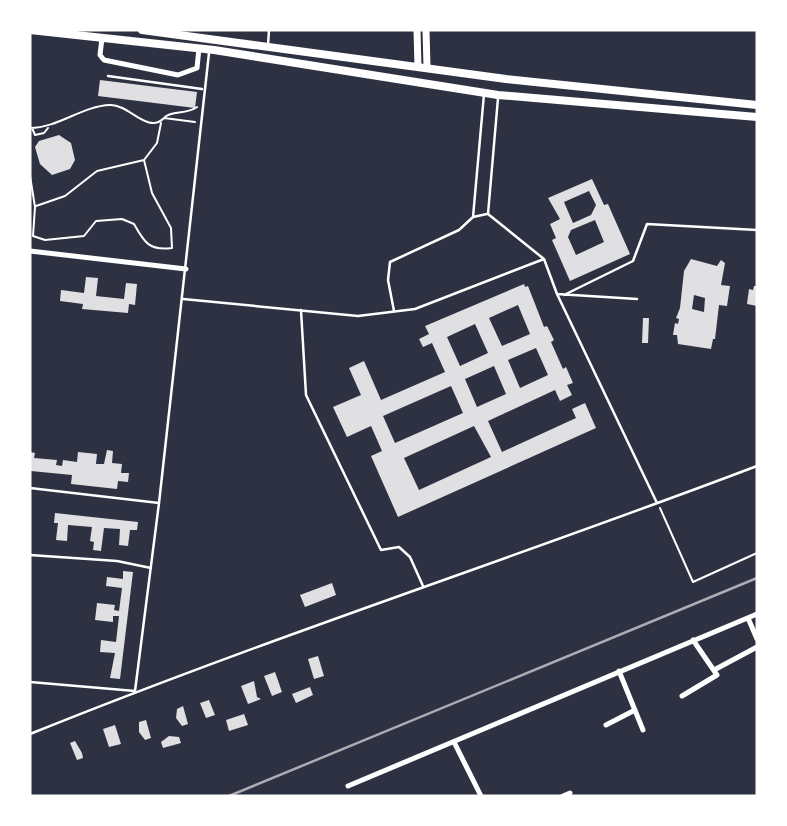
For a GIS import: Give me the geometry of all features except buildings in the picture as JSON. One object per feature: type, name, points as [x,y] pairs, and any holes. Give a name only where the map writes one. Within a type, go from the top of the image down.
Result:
[{"type":"main road","points":[[30,30],[198,48],[498,95],[757,117]]},
{"type":"main road","points":[[142,30],[502,78],[757,106]]},
{"type":"main road","points":[[417,30],[421,82]]},
{"type":"main road","points":[[421,82],[428,67],[426,30]]},
{"type":"main road","points":[[484,93],[488,76]]},
{"type":"main road","points":[[498,95],[502,78]]},
{"type":"street","points":[[102,38],[100,55],[104,60],[178,75],[197,68],[198,48]]},
{"type":"street","points":[[30,251],[186,268]]},
{"type":"street","points":[[348,786],[757,614]]},
{"type":"street","points":[[748,618],[757,639]]},
{"type":"street","points":[[682,696],[718,676],[693,640]]},
{"type":"street","points":[[714,670],[757,647]]},
{"type":"street","points":[[619,671],[643,730]]},
{"type":"street","points":[[606,724],[635,710]]},
{"type":"street","points":[[454,742],[481,796]]},
{"type":"street","points":[[563,796],[570,793]]},
{"type":"lane","points":[[268,45],[269,30]]},
{"type":"lane","points":[[135,691],[153,568],[183,299],[202,89],[209,50]]},
{"type":"lane","points":[[108,76],[202,89]]},
{"type":"lane","points":[[473,217],[484,93]]},
{"type":"lane","points":[[488,214],[498,95]]},
{"type":"lane","points":[[394,312],[388,280],[390,262],[459,230],[473,217],[488,214]]},
{"type":"lane","points":[[488,214],[544,259],[557,294],[658,504]]},
{"type":"lane","points":[[564,295],[633,261],[647,224],[757,230]]},
{"type":"lane","points":[[183,299],[358,316],[415,309],[544,259]]},
{"type":"lane","points":[[557,294],[638,299]]},
{"type":"lane","points":[[301,310],[306,395],[381,550],[399,547],[410,557],[423,586]]},
{"type":"lane","points":[[30,734],[135,691],[423,586],[574,536],[757,467]]},
{"type":"lane","points":[[30,488],[159,503]]},
{"type":"lane","points":[[30,555],[117,561],[153,568]]},
{"type":"lane","points":[[30,682],[135,691]]},
{"type":"path","points":[[35,206],[65,196],[97,171],[144,160],[157,143],[161,121],[171,113],[187,114],[201,100]]},
{"type":"path","points":[[31,130],[117,105],[134,112],[146,123],[161,121]]},
{"type":"path","points":[[164,118],[200,122]]},
{"type":"path","points":[[31,130],[39,135],[46,132],[48,127]]},
{"type":"path","points":[[30,176],[35,206],[33,236],[45,240],[84,236],[96,221],[122,219],[134,224],[149,247],[172,248],[171,228],[152,193],[144,160]]},
{"type":"path","points":[[658,504],[693,582],[757,553]]},
{"type":"railway","points":[[229,796],[757,578]]}]
